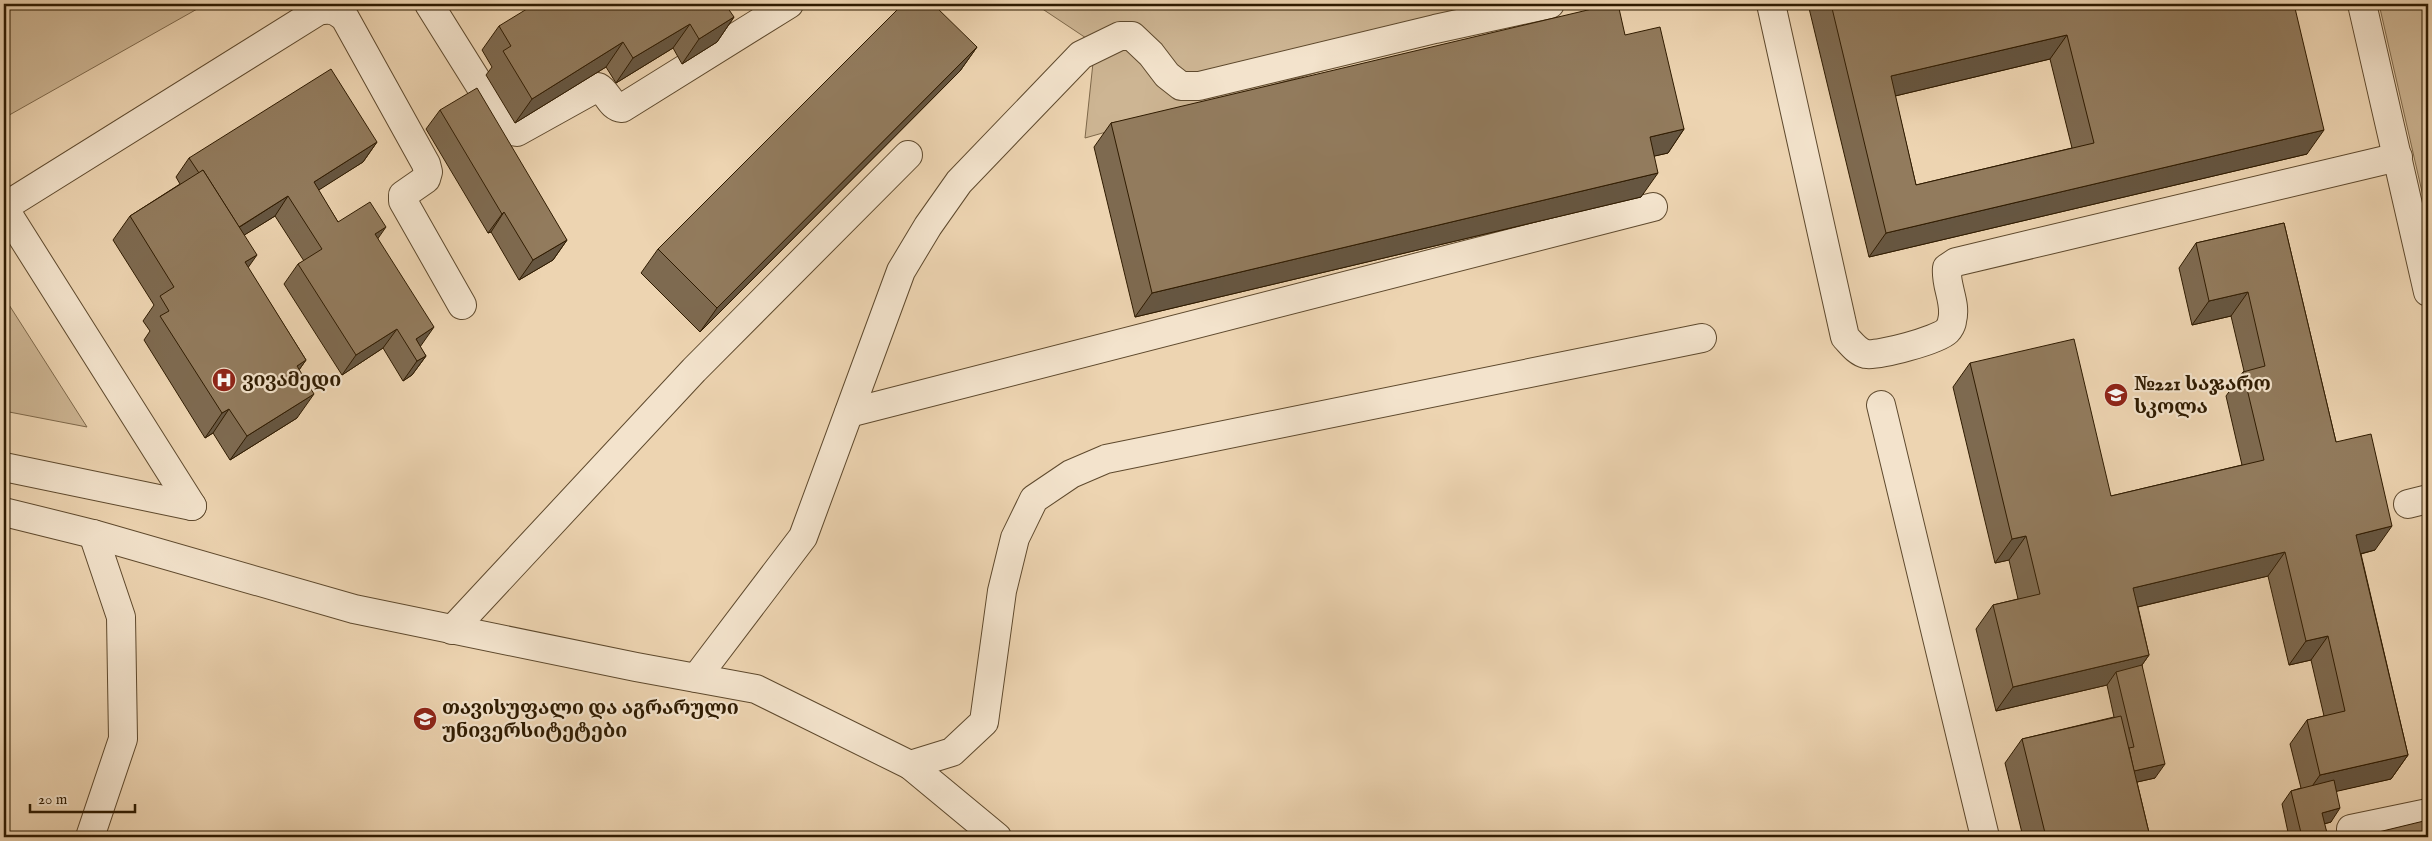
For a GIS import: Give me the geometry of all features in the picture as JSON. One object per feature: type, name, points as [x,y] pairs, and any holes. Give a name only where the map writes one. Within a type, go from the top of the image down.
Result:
[{"type":"lane","points":[[428,4],[504,124],[510,131],[517,132],[598,87],[605,91],[615,106],[622,108],[788,4]]},
{"type":"lane","points":[[696,678],[803,537],[901,271],[928,226],[959,182],[1081,55],[1120,36],[1132,36],[1151,54],[1167,75],[1181,86],[1199,86],[1435,29],[1550,4]]},
{"type":"lane","points":[[1771,4],[1845,337],[1855,348],[1866,354],[1887,351],[1936,338],[1947,331],[1952,322],[1954,310],[1946,277],[1947,268],[1956,262],[2398,157]]},
{"type":"lane","points":[[2362,4],[2428,292]]},
{"type":"lane","points":[[4,467],[192,506],[13,243],[4,208],[318,11],[327,9],[337,11],[345,18],[426,164],[428,172],[426,179],[409,190],[403,196],[403,201],[462,304]]},
{"type":"lane","points":[[452,630],[694,370],[908,155]]},
{"type":"lane","points":[[849,413],[1654,207]]},
{"type":"lane","points":[[910,765],[952,752],[984,722],[1002,590],[1015,538],[1034,499],[1071,474],[1106,459],[1702,338]]},
{"type":"lane","points":[[1881,405],[1985,837]]},
{"type":"lane","points":[[4,512],[93,534],[354,609],[756,689],[910,765],[997,837]]},
{"type":"lane","points":[[90,837],[123,739],[121,617],[93,534]]},
{"type":"lane","points":[[2351,829],[2428,813]]},
{"type":"shaded area","points":[[4,4],[206,4],[4,118]]},
{"type":"shaded area","points":[[1035,4],[1559,4],[1085,138],[1095,44]]},
{"type":"shaded area","points":[[2379,4],[2428,4],[2428,218]]},
{"type":"shaded area","points":[[4,297],[87,427],[4,411]]},
{"type":"building","points":[[535,4],[725,4],[734,17],[699,39],[690,24],[633,58],[623,42],[532,99],[503,51],[511,46],[499,26]]},
{"type":"building","points":[[903,4],[933,4],[977,47],[717,308],[658,249]]},
{"type":"building","points":[[1618,4],[1625,35],[1660,27],[1684,129],[1650,137],[1658,173],[1152,293],[1111,123]]},
{"type":"building","points":[[1831,4],[2294,4],[2324,130],[1886,233]],"holes":[[[2067,35],[2094,143],[1916,185],[1891,76]]]},
{"type":"building","points":[[331,69],[377,142],[314,182],[338,222],[370,202],[386,227],[375,234],[434,327],[416,339],[426,356],[417,361],[397,329],[356,355],[298,264],[322,249],[288,196],[239,227],[203,170],[199,173],[189,158]]},
{"type":"building","points":[[477,88],[567,240],[533,260],[504,212],[502,214],[440,110]]},
{"type":"building","points":[[203,170],[257,255],[245,262],[306,360],[297,366],[314,394],[247,436],[229,409],[222,413],[160,316],[169,311],[160,296],[174,287],[130,216]]},
{"type":"building","points":[[2284,223],[2336,442],[2371,434],[2392,526],[2356,535],[2408,755],[2320,775],[2307,720],[2345,711],[2328,636],[2306,641],[2285,552],[2133,588],[2149,655],[2013,687],[1993,605],[2040,594],[2026,536],[2012,539],[1970,363],[2074,339],[2111,496],[2264,460],[2243,372],[2265,366],[2248,292],[2209,301],[2196,243]]},
{"type":"building","points":[[2142,665],[2165,764],[2134,771],[2129,748],[2134,747],[2116,672]]},
{"type":"building","points":[[2121,716],[2150,837],[2046,837],[2022,739]]},
{"type":"building","points":[[2334,780],[2340,808],[2322,813],[2328,837],[2302,837],[2291,791]]},
{"type":"building","points":[[2428,820],[2428,837],[2362,837],[2362,836]]},
{"type":"place","name":"ვივამედი","points":[[224,380]]},
{"type":"place","name":"№221 საჯარო სკოლა","points":[[2116,395]]},
{"type":"place","name":"თავისუფალი და აგრარული უნივერსიტეტები","points":[[425,719]]}]
